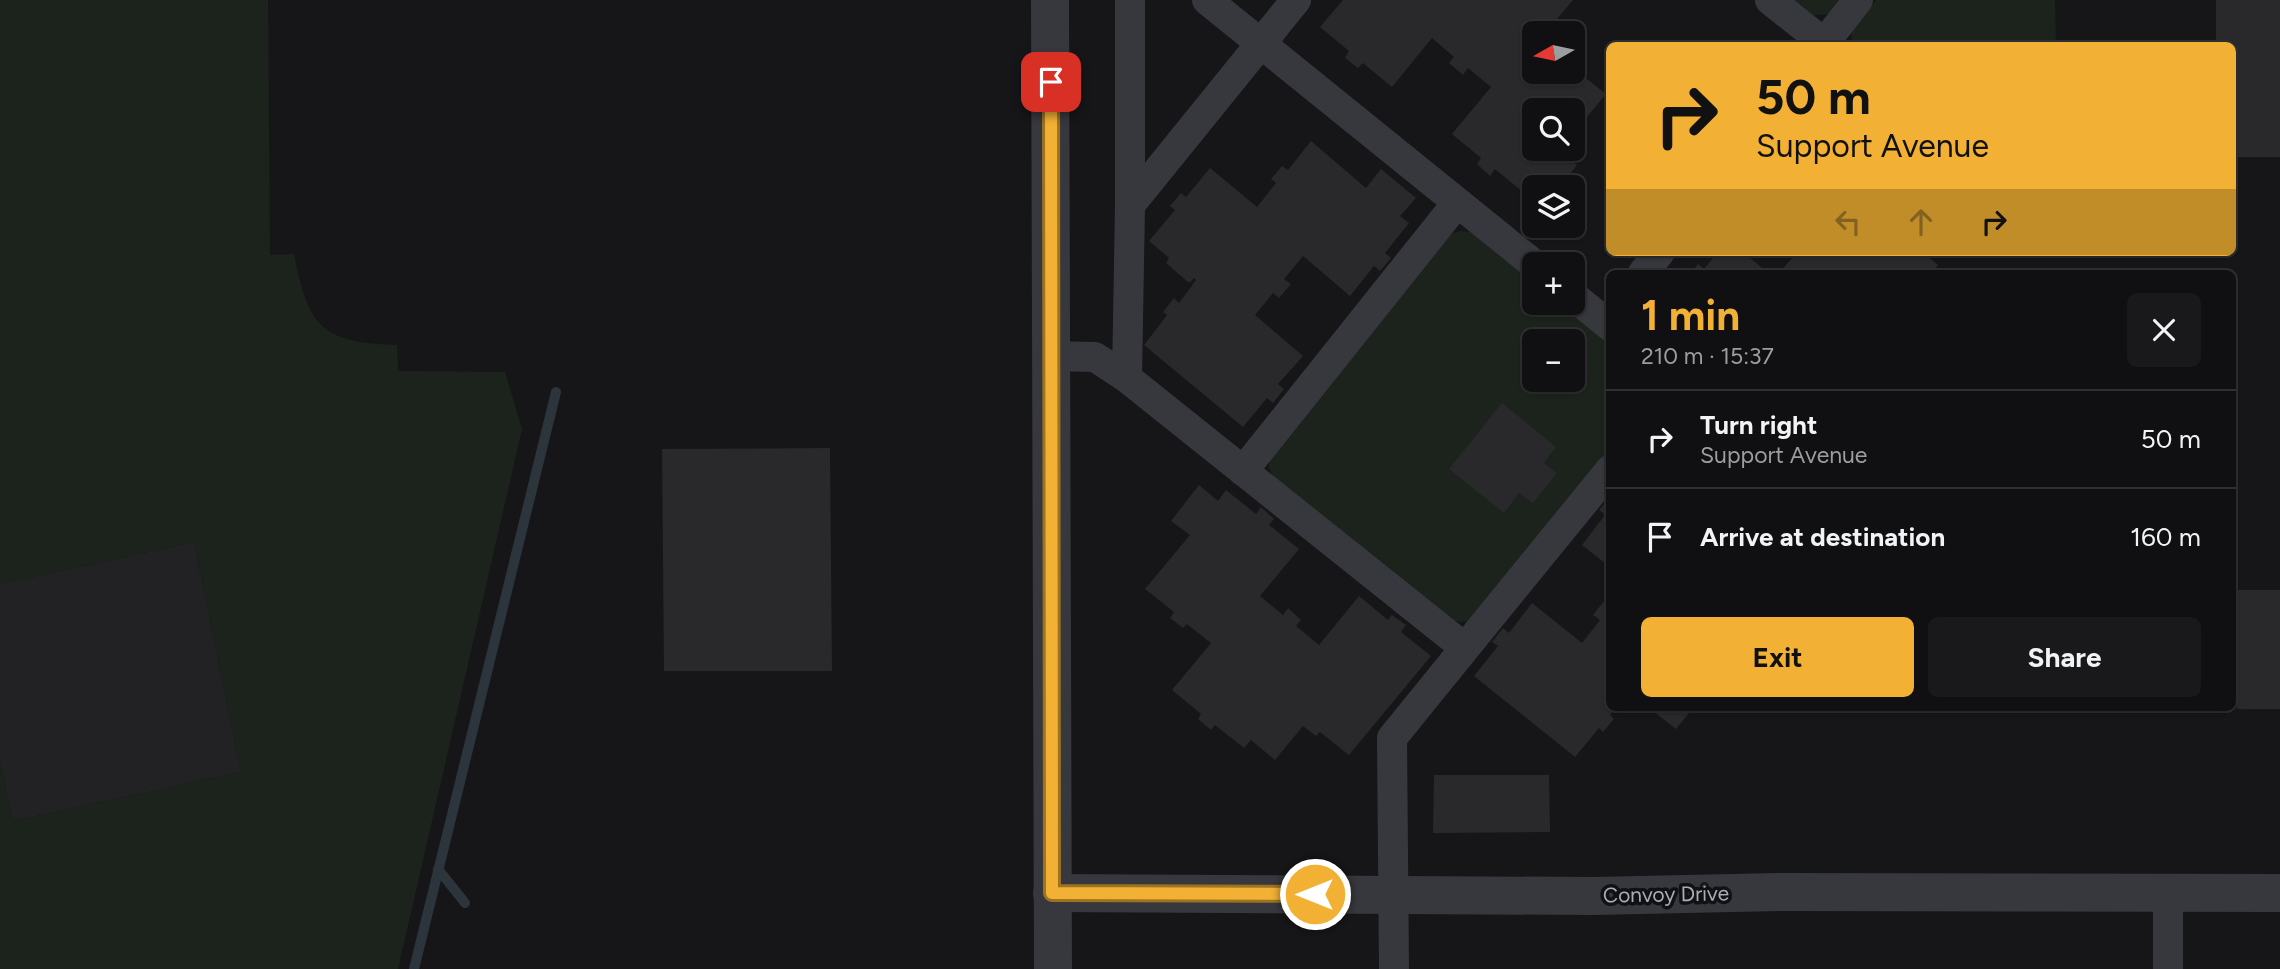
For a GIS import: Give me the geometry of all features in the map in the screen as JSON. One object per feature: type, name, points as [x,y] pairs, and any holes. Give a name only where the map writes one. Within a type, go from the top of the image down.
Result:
[{"type":"street","points":[[1051,0],[1053,969]]},
{"type":"street","points":[[1127,378],[1130,0]]},
{"type":"street","points":[[1207,0],[1522,254]]},
{"type":"street","points":[[1130,205],[1296,0]]},
{"type":"street","points":[[1770,0],[1821,42]]},
{"type":"street","points":[[1825,42],[1858,0]]},
{"type":"street","points":[[1243,471],[1457,202]]},
{"type":"street","points":[[1645,270],[1657,256]]},
{"type":"street","points":[[1585,305],[1606,320]]},
{"type":"street","points":[[1051,356],[1095,357],[1127,378],[1465,648]]},
{"type":"street","points":[[1394,969],[1392,738],[1606,475]]},
{"type":"street","name":"Convoy Drive","points":[[1052,893],[2280,893]]},
{"type":"street","points":[[2168,893],[2168,969]]},
{"type":"shaded area","points":[[0,0],[268,0],[270,255],[294,254],[305,298],[322,326],[351,340],[397,345],[398,371],[505,372],[522,429],[398,969],[0,969],[0,764],[13,821],[241,772],[194,542],[0,584]]},
{"type":"shaded area","points":[[1788,0],[1842,0],[1830,14],[1807,16]]},
{"type":"shaded area","points":[[1876,0],[2055,0],[2056,42],[1852,42],[1851,31]]},
{"type":"shaded area","points":[[1460,231],[1472,232],[1522,269],[1522,315],[1579,315],[1606,336],[1606,457],[1473,622],[1444,621],[1276,483],[1269,468],[1269,457],[1448,235]]},
{"type":"shaded area","points":[[194,542],[241,772],[13,821],[0,764],[0,584]]},
{"type":"building","points":[[1343,0],[1573,0],[1555,21],[1522,21],[1522,84],[1586,84],[1586,78],[1606,94],[1585,119],[1585,98],[1522,98],[1522,161],[1572,161],[1577,165],[1569,175],[1522,175],[1522,191],[1495,169],[1490,176],[1477,164],[1481,158],[1452,134],[1491,87],[1468,68],[1463,75],[1449,63],[1454,57],[1432,38],[1392,87],[1363,63],[1358,68],[1345,58],[1349,51],[1320,27]]},
{"type":"building","points":[[2216,0],[2280,0],[2280,157],[2236,157],[2236,42],[2216,42]]},
{"type":"building","points":[[1311,141],[1366,188],[1381,169],[1416,198],[1400,216],[1409,223],[1385,253],[1391,258],[1380,271],[1374,266],[1350,296],[1303,256],[1284,279],[1291,284],[1279,298],[1273,293],[1255,315],[1303,356],[1278,384],[1284,389],[1273,403],[1267,398],[1243,427],[1144,345],[1167,315],[1163,312],[1174,298],[1179,303],[1196,280],[1194,278],[1189,283],[1166,263],[1169,258],[1149,241],[1175,210],[1170,206],[1181,193],[1186,197],[1210,168],[1257,207],[1276,183],[1271,179],[1282,166],[1288,170]]},
{"type":"building","points":[[1715,256],[1748,256],[1764,270],[1693,270],[1698,264],[1704,269]]},
{"type":"building","points":[[1794,256],[1928,256],[1938,265],[1934,270],[1782,270]]},
{"type":"building","points":[[1502,403],[1556,447],[1544,463],[1557,473],[1533,503],[1519,493],[1504,513],[1449,469]]},
{"type":"building","points":[[830,448],[832,671],[664,671],[662,449]]},
{"type":"building","points":[[1199,485],[1218,501],[1226,490],[1256,514],[1261,507],[1274,519],[1269,525],[1299,549],[1260,596],[1283,615],[1288,608],[1301,620],[1296,626],[1319,645],[1359,596],[1388,620],[1392,615],[1406,625],[1401,632],[1431,656],[1349,755],[1320,732],[1316,736],[1303,726],[1275,760],[1251,740],[1244,748],[1215,725],[1211,730],[1198,719],[1201,714],[1172,690],[1211,643],[1187,624],[1183,628],[1170,618],[1174,612],[1145,589],[1190,535],[1171,521]]},
{"type":"building","points":[[1606,502],[1606,564],[1582,545],[1605,515],[1599,510]]},
{"type":"building","points":[[2237,590],[2280,590],[2280,709],[2237,709]]},
{"type":"building","points":[[1604,601],[1606,602],[1606,711],[1614,711],[1610,715],[1614,719],[1603,732],[1599,728],[1575,757],[1474,676],[1498,646],[1492,642],[1503,628],[1509,633],[1532,603],[1582,643],[1600,620],[1593,615]]},
{"type":"building","points":[[1653,711],[1691,711],[1676,729]]},
{"type":"building","points":[[1434,775],[1549,775],[1550,832],[1433,833]]},
{"type":"waterway","points":[[414,969],[556,392]]},
{"type":"waterway","points":[[438,869],[465,903]]},
{"type":"route","points":[[1051,82],[1052,893],[1315,894]]}]
